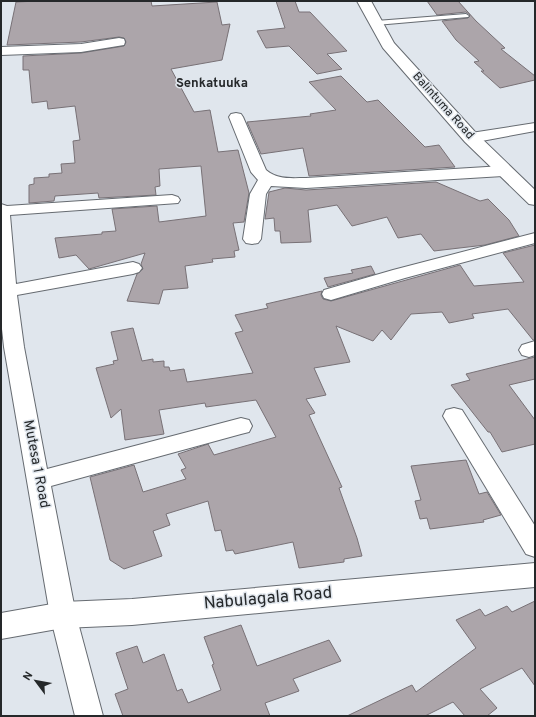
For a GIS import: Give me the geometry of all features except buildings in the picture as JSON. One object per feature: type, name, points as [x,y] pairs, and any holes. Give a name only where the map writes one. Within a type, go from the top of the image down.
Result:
[{"type":"main road","name":"Balintuma Road","points":[[364,1],[388,45],[472,138],[535,200]]},
{"type":"main road","name":"Nabulagala Road","points":[[1,626],[64,615],[132,612],[535,575]]},
{"type":"street","points":[[1,51],[81,48],[119,42]]},
{"type":"street","points":[[236,117],[259,172],[268,179],[282,183],[306,183],[504,171]]},
{"type":"street","points":[[472,138],[535,127]]},
{"type":"street","points":[[252,239],[258,194],[268,179]]},
{"type":"street","points":[[1,210],[172,200]]},
{"type":"street","name":"Mutesa 1 Road","points":[[1,210],[7,291],[14,347],[64,615],[89,716]]},
{"type":"street","points":[[331,294],[535,238]]},
{"type":"street","points":[[7,291],[133,268]]},
{"type":"street","points":[[454,416],[535,547]]},
{"type":"street","points":[[39,480],[241,426]]},
{"type":"lane","points":[[376,23],[466,16]]},
{"type":"district","name":"Senkatuuka","points":[[212,84]]}]
